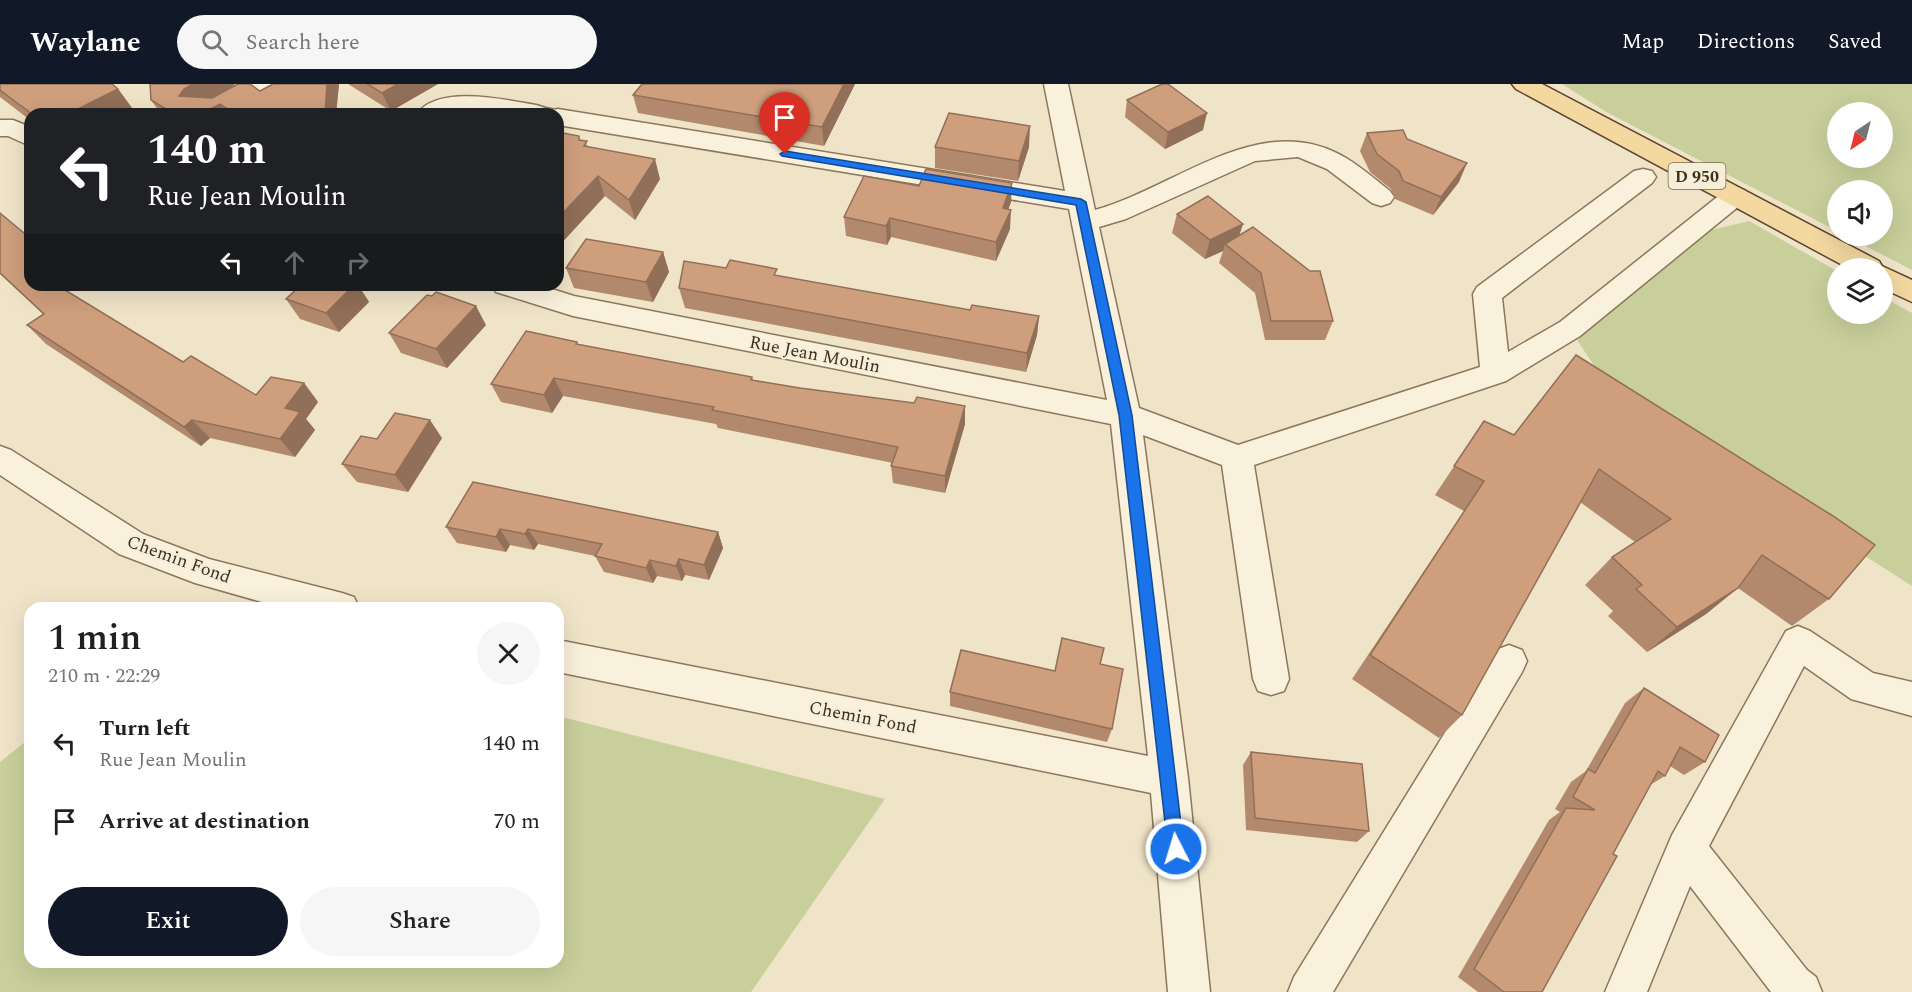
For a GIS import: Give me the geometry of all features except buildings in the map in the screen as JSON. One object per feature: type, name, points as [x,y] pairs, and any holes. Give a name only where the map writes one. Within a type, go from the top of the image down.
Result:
[{"type":"main road","name":"D 950","points":[[1524,84],[1850,258]]},
{"type":"main road","points":[[1893,282],[1912,292]]},
{"type":"street","points":[[217,108],[260,84]]},
{"type":"street","points":[[1056,84],[1125,415],[1169,778],[1189,992]]},
{"type":"street","points":[[442,108],[452,103],[466,102],[504,108]]},
{"type":"street","points":[[564,118],[1082,212],[1117,213],[1250,153],[1301,149],[1336,163],[1381,197]]},
{"type":"street","points":[[0,128],[13,128],[24,134]]},
{"type":"street","points":[[1496,373],[1487,294],[1643,177]]},
{"type":"street","points":[[1271,680],[1237,458],[1496,373],[1570,329],[1735,196]]},
{"type":"street","name":"Rue Jean Moulin","points":[[525,291],[573,306],[1125,415],[1237,458]]},
{"type":"street","name":"Chemin Fond","points":[[0,459],[131,544],[207,573],[319,602]]},
{"type":"street","points":[[1626,992],[1686,849],[1798,642],[1864,687],[1912,699]]},
{"type":"street","name":"Chemin Fond","points":[[564,657],[1169,778]]},
{"type":"street","points":[[1309,992],[1509,661]]},
{"type":"street","points":[[1686,849],[1792,985],[1801,992]]},
{"type":"green space","points":[[1562,84],[1912,84],[1912,270],[1893,260],[1893,258],[1865,246],[1893,246],[1893,180],[1827,180],[1827,226],[1608,113]]},
{"type":"green space","points":[[1749,221],[1827,265],[1827,324],[1893,324],[1893,303],[1912,313],[1912,586],[1613,394],[1577,340],[1703,232]]},
{"type":"green space","points":[[564,718],[885,799],[751,992],[0,992],[0,762],[24,743],[24,968],[564,968]]},
{"type":"route","points":[[785,154],[1081,202],[1125,415],[1176,849]]}]
